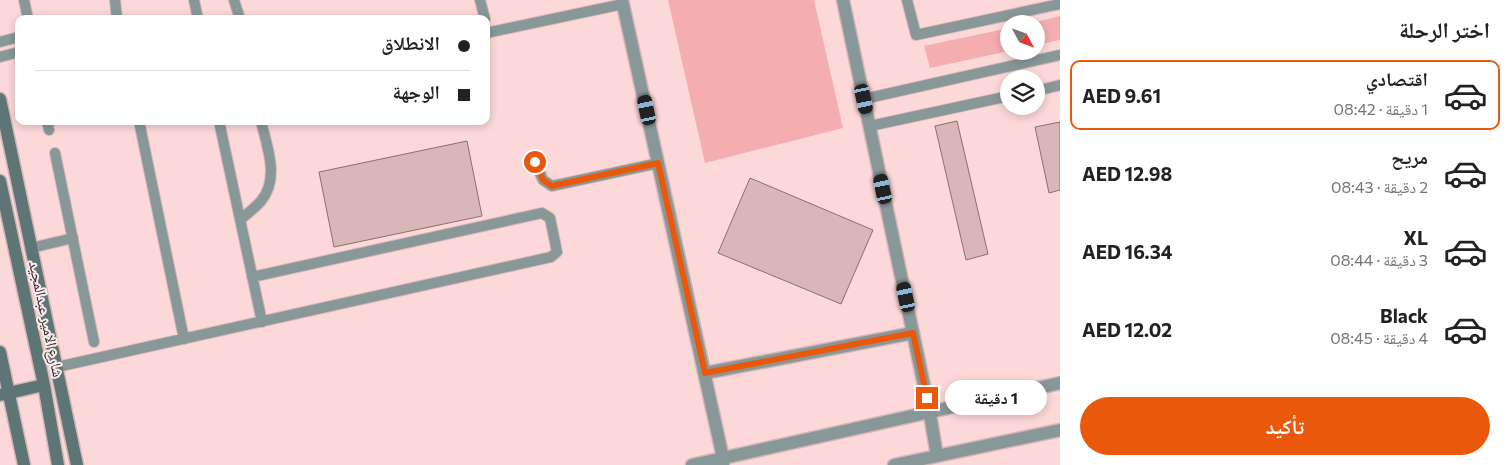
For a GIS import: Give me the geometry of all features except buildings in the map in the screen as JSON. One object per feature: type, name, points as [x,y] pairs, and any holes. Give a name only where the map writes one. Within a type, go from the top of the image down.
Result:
[{"type":"street","points":[[843,0],[930,414],[937,456]]},
{"type":"street","points":[[623,2],[723,462]]},
{"type":"street","points":[[0,99],[77,465]]},
{"type":"street","name":"شارع الامير عبدالمجيد","points":[[0,181],[44,385],[58,465]]},
{"type":"street","points":[[705,373],[913,333]]},
{"type":"street","points":[[0,352],[4,394],[24,465]]},
{"type":"street","points":[[692,465],[723,462],[1060,383]]},
{"type":"street","points":[[4,394],[44,385]]},
{"type":"street","points":[[894,465],[1060,430]]},
{"type":"lane","points":[[24,0],[27,15]]},
{"type":"lane","points":[[115,0],[117,15]]},
{"type":"lane","points":[[194,0],[197,15]]},
{"type":"lane","points":[[234,0],[239,15]]},
{"type":"lane","points":[[480,0],[484,15]]},
{"type":"lane","points":[[907,0],[916,35],[1060,2]]},
{"type":"lane","points":[[490,29],[623,2]]},
{"type":"lane","points":[[0,42],[15,38]]},
{"type":"lane","points":[[0,57],[15,53]]},
{"type":"lane","points":[[864,99],[1060,55]]},
{"type":"lane","points":[[1045,88],[1060,85]]},
{"type":"lane","points":[[870,126],[1000,98]]},
{"type":"lane","points":[[140,125],[184,339]]},
{"type":"lane","points":[[220,125],[262,322]]},
{"type":"lane","points":[[240,220],[261,201],[269,188],[272,173],[262,125]]},
{"type":"lane","points":[[55,153],[94,342]]},
{"type":"lane","points":[[535,162],[543,180],[552,186],[658,163]]},
{"type":"lane","points":[[57,367],[551,257],[557,252],[550,218],[542,213],[252,277]]},
{"type":"lane","points":[[31,248],[72,238]]},
{"type":"shaded area","points":[[668,0],[814,0],[843,128],[705,163]]},
{"type":"shaded area","points":[[1060,16],[1060,40],[1045,43],[1045,20]]},
{"type":"shaded area","points":[[1000,30],[1000,53],[930,68],[924,46]]},
{"type":"route","points":[[535,162],[543,180],[546,184],[552,186],[658,163],[705,373],[913,333],[927,398]]}]
